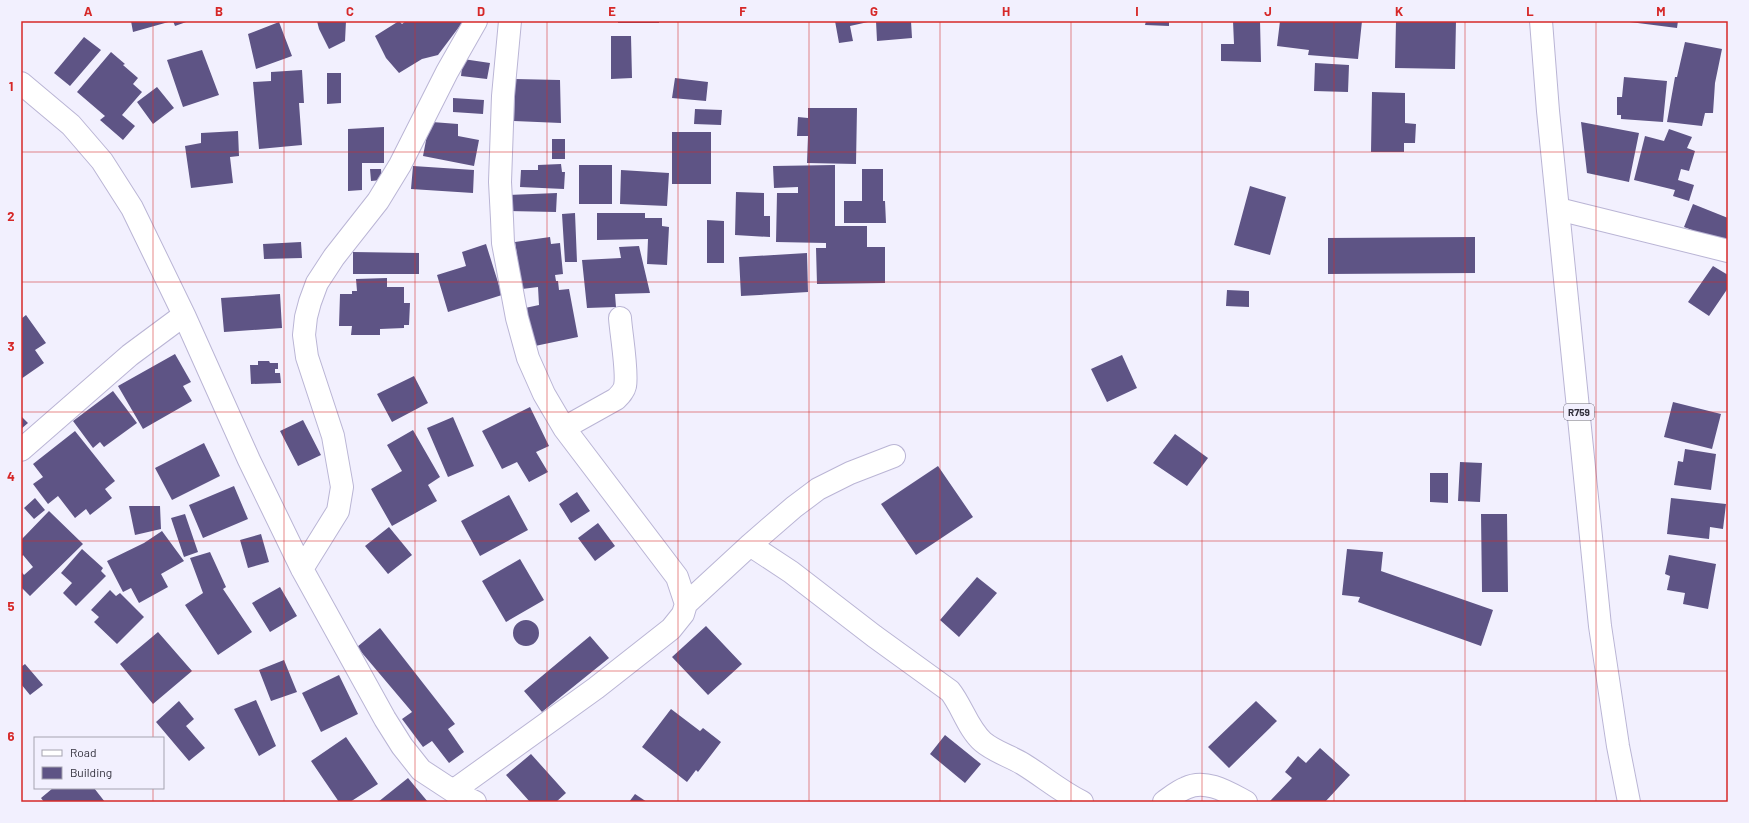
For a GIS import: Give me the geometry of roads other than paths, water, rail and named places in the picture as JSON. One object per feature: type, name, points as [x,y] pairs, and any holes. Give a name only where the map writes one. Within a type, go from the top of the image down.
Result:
[{"type":"street","points":[[302,569],[338,511],[342,487],[333,436],[306,357],[304,334],[310,302],[334,257],[378,201],[400,165],[447,72],[476,21]]},
{"type":"street","points":[[510,21],[503,96],[500,182],[503,244],[517,318],[528,358],[544,394],[564,428],[677,578],[686,604]]},
{"type":"street","name":"R759","points":[[1541,21],[1548,111],[1600,626],[1616,732],[1629,802]]},
{"type":"street","points":[[21,83],[71,125],[102,161],[132,208],[184,315],[249,460],[302,569],[344,646],[402,746],[421,770],[453,791],[475,802]]},
{"type":"street","points":[[1558,209],[1728,251]]},
{"type":"street","points":[[21,450],[130,355],[184,315]]},
{"type":"street","points":[[564,428],[616,399],[621,394],[625,386],[625,375],[620,318]]},
{"type":"street","points":[[453,791],[636,658],[671,629],[683,614],[686,604],[750,545],[818,489],[850,473],[894,456]]},
{"type":"street","points":[[750,545],[791,572],[874,636],[950,691],[957,700],[972,727],[983,741],[1001,753],[1023,764],[1054,786],[1082,802]]},
{"type":"street","points":[[1164,802],[1187,787],[1201,785],[1219,788],[1246,802]]}]
